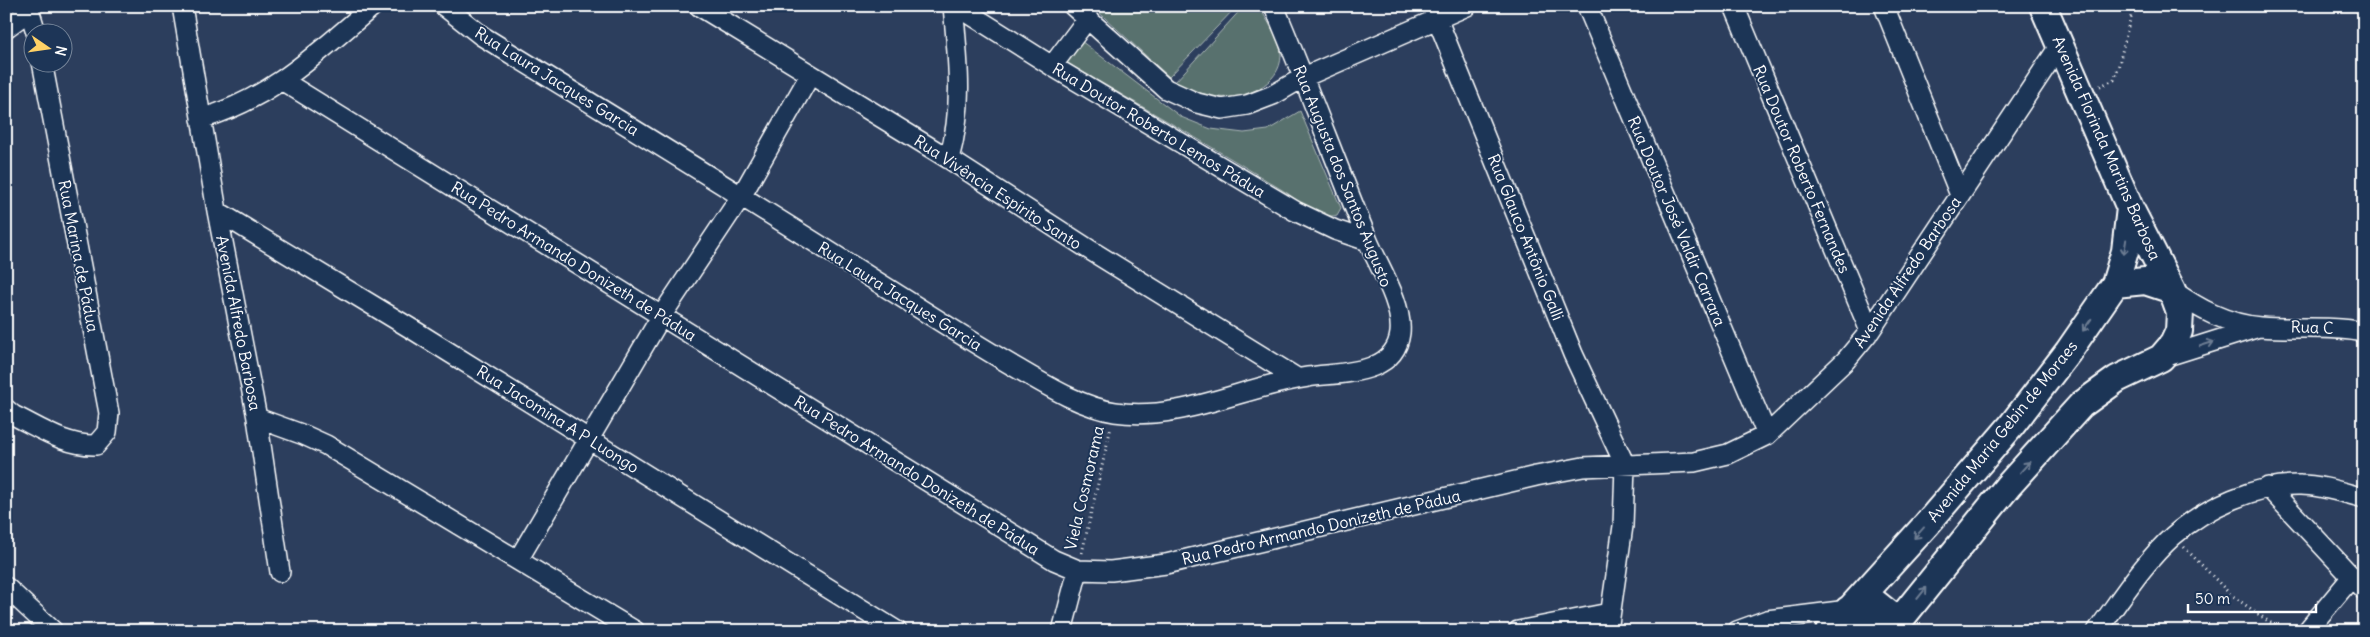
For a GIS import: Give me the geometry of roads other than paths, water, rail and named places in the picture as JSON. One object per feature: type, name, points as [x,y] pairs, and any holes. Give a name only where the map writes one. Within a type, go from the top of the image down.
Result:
[{"type":"main road","name":"Avenida Florinda Martins Barbosa","points":[[2043,6],[2130,208],[2172,290]]},
{"type":"main road","name":"Avenida Maria Gebin de Moraes","points":[[1830,631],[2011,426],[2068,352],[2115,284],[2124,251],[2130,208]]},
{"type":"main road","points":[[1856,602],[1888,628],[2008,486],[2081,405],[2117,379],[2161,358],[2173,344],[2179,331],[2180,312],[2172,290],[2145,281],[2115,284]]},
{"type":"street","name":"Avenida Alfredo Barbosa","points":[[182,6],[217,211],[257,418],[326,445],[635,631]]},
{"type":"street","points":[[201,120],[232,110],[284,81],[374,6]]},
{"type":"street","name":"Rua Laura Jacques Garcia","points":[[444,6],[482,36],[742,196],[997,357],[1048,386],[1089,405],[1114,412],[1140,414],[1171,411],[1297,378],[1369,368],[1381,364],[1391,356],[1396,347]]},
{"type":"street","name":"Rua Vivência Espírito Santo","points":[[699,6],[949,159],[1090,250],[1297,378]]},
{"type":"street","points":[[949,159],[956,137],[960,89],[953,6]]},
{"type":"street","name":"Rua Doutor Roberto Lemos Pádua","points":[[957,6],[1052,66],[1295,211],[1335,230],[1368,241]]},
{"type":"street","name":"Rua Augusta dos Santos Augusto","points":[[1274,6],[1296,82],[1398,312],[1400,334],[1396,347]]},
{"type":"street","points":[[1052,66],[1080,12],[1166,89],[1197,103],[1222,109],[1247,105],[1434,12],[1466,6]]},
{"type":"street","name":"Rua Doutor José Valdir Carrara","points":[[1587,6],[1767,435]]},
{"type":"street","name":"Rua Doutor Roberto Fernandes","points":[[1734,6],[1870,331]]},
{"type":"street","points":[[1884,6],[1960,195]]},
{"type":"street","points":[[6,28],[28,8],[33,22]]},
{"type":"street","name":"Rua Glauco Antônio Galli","points":[[1434,12],[1573,354],[1626,465]]},
{"type":"street","name":"Avenida Alfredo Barbosa","points":[[1626,465],[1694,462],[1728,454],[1767,435],[1846,360],[1870,331],[2060,45]]},
{"type":"street","name":"Rua Marina de Pádua","points":[[6,409],[65,442],[82,446],[96,445],[107,432],[109,413],[44,72]]},
{"type":"street","points":[[518,560],[662,315],[742,196],[810,75]]},
{"type":"street","name":"Rua Pedro Armando Donizeth de Pádua","points":[[284,81],[1054,560],[1078,570],[1111,571],[1166,564],[1536,476],[1583,467],[1626,465]]},
{"type":"street","name":"Rua Jacomina A P Luongo","points":[[217,211],[589,438],[897,631]]},
{"type":"street","name":"Rua C","points":[[2172,290],[2196,307],[2217,317],[2259,327],[2343,328],[2364,332]]},
{"type":"street","name":"Rua C","points":[[2161,358],[2259,327]]},
{"type":"street","points":[[257,418],[280,572]]},
{"type":"street","points":[[1518,631],[1609,622],[1623,526],[1626,465]]},
{"type":"street","points":[[2097,631],[2140,574],[2173,536],[2198,518],[2221,506],[2268,487],[2303,484],[2364,498]]},
{"type":"street","points":[[2268,487],[2357,584],[2306,631]]},
{"type":"street","points":[[1062,631],[1078,570]]},
{"type":"street","points":[[6,587],[53,631]]},
{"type":"street","points":[[1737,631],[1767,620],[1856,602]]},
{"type":"street","points":[[1767,620],[1788,631]]}]
